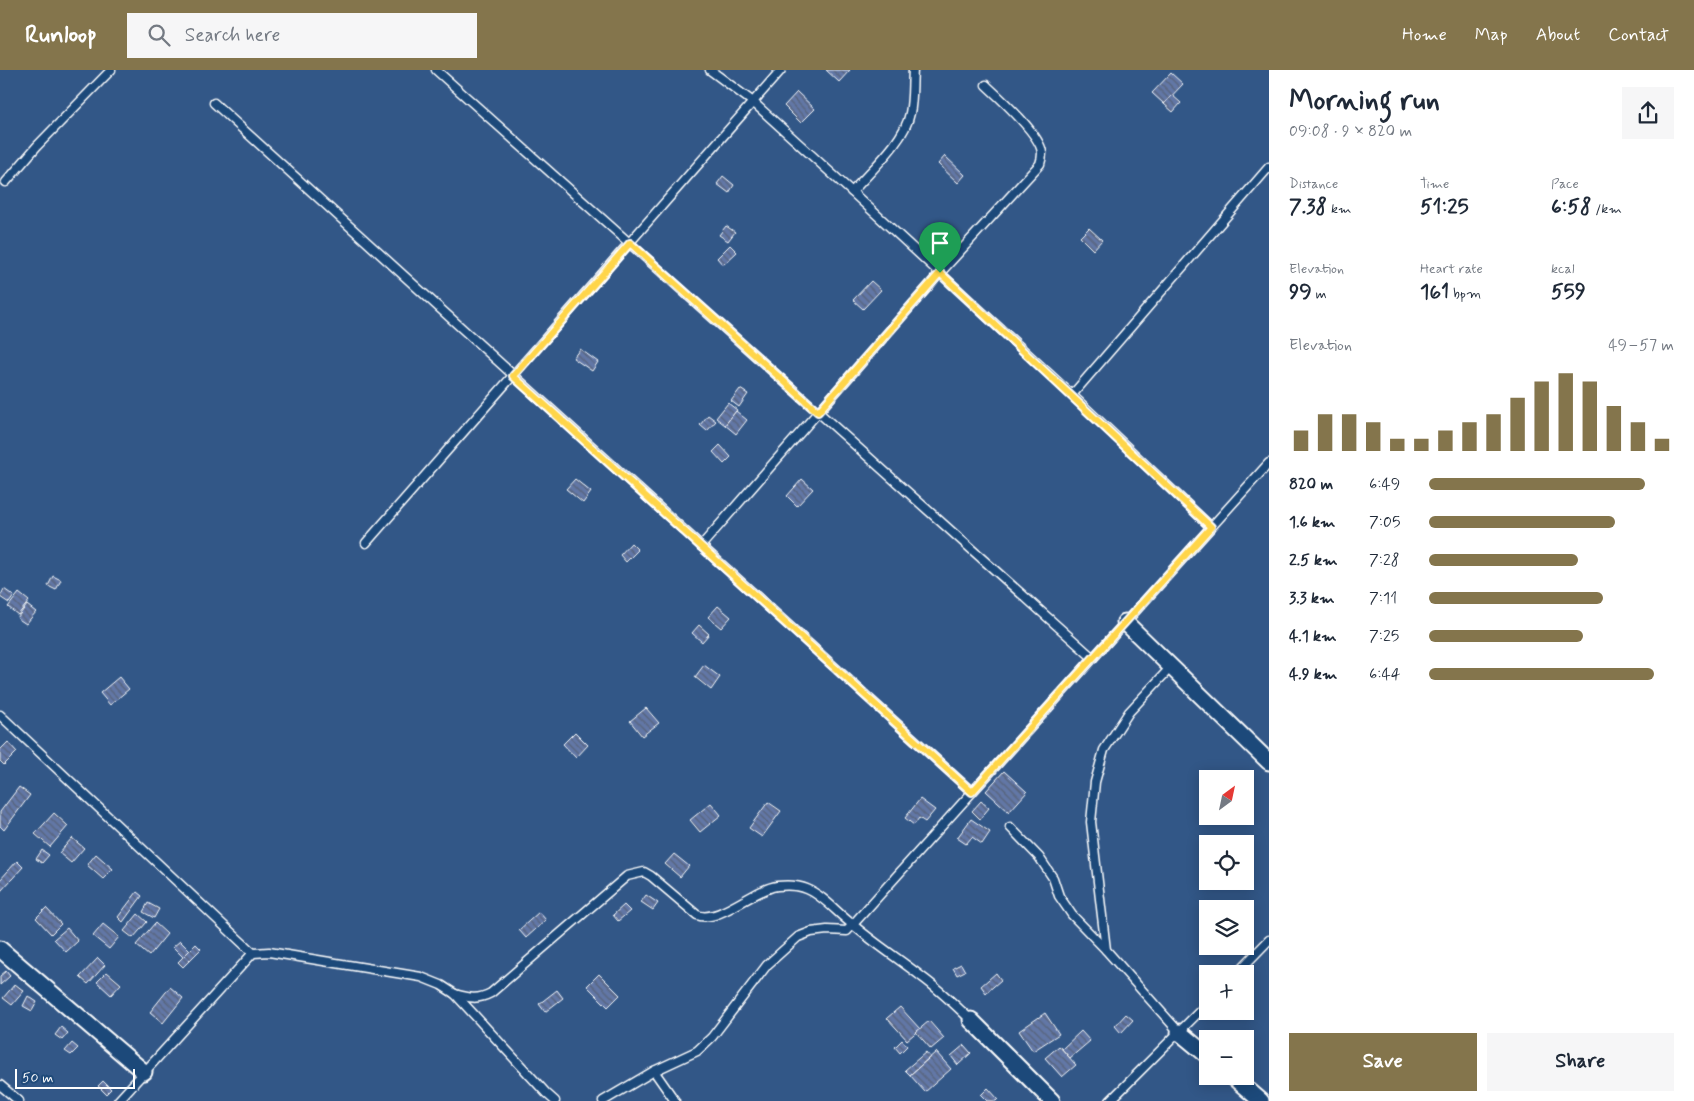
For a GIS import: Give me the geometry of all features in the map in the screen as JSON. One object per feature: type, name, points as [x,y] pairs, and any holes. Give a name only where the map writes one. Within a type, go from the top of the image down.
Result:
[{"type":"street","points":[[1122,620],[1269,762]]},
{"type":"street","points":[[0,948],[144,1072]]},
{"type":"street","points":[[970,1020],[1052,1101]]},
{"type":"street","points":[[1179,1032],[1199,1049]]},
{"type":"street","points":[[1243,1085],[1262,1101]]},
{"type":"lane","points":[[6,182],[37,146],[111,70]]},
{"type":"lane","points":[[436,70],[1093,658]]},
{"type":"lane","points":[[710,70],[753,102],[852,192],[1211,527]]},
{"type":"lane","points":[[366,543],[782,70]]},
{"type":"lane","points":[[852,192],[895,143],[904,129],[910,114],[913,70]]},
{"type":"lane","points":[[701,546],[940,273],[1040,164],[1042,153],[1039,141],[1008,105],[986,84]]},
{"type":"lane","points":[[214,103],[972,792]]},
{"type":"lane","points":[[1072,396],[1269,167]]},
{"type":"lane","points":[[602,1101],[697,1051],[712,1036],[767,965],[793,941],[811,932],[827,930],[847,931],[1093,658],[1122,620],[1269,463]]},
{"type":"lane","points":[[1106,950],[1091,822],[1095,782],[1104,750],[1129,712],[1171,667]]},
{"type":"lane","points":[[0,715],[253,953]]},
{"type":"lane","points":[[1010,827],[1039,857],[1053,878],[1059,896],[1072,915],[1179,1032]]},
{"type":"lane","points":[[455,994],[470,998],[482,998],[491,994],[628,876],[644,872],[702,918],[709,917],[764,889],[791,885],[805,888],[817,894],[852,925],[924,978],[970,1020]]},
{"type":"lane","points":[[1245,965],[1269,940]]},
{"type":"lane","points":[[118,1101],[253,953],[269,952],[421,977],[441,985],[455,994],[555,1101]]},
{"type":"lane","points":[[1110,1101],[1199,1012]]},
{"type":"lane","points":[[654,1072],[675,1101]]},
{"type":"lane","points":[[0,1085],[19,1101]]},
{"type":"building","points":[[826,70],[850,70],[839,82]]},
{"type":"building","points":[[1171,73],[1183,84],[1164,104],[1152,93]]},
{"type":"building","points":[[797,92],[815,109],[801,123],[784,106]]},
{"type":"building","points":[[1172,95],[1181,103],[1173,112],[1164,104]]},
{"type":"building","points":[[945,156],[965,175],[958,183],[938,164]]},
{"type":"building","points":[[723,176],[734,185],[729,193],[717,184]]},
{"type":"building","points":[[726,226],[735,232],[728,241],[719,235]]},
{"type":"building","points":[[1089,228],[1102,240],[1093,250],[1080,237]]},
{"type":"building","points":[[730,245],[737,252],[723,265],[717,258]]},
{"type":"building","points":[[871,281],[881,290],[863,309],[853,300]]},
{"type":"building","points":[[580,349],[598,362],[592,371],[573,358]]},
{"type":"building","points":[[740,389],[748,394],[739,407],[731,401]]},
{"type":"building","points":[[728,403],[737,410],[725,425],[716,418]]},
{"type":"building","points":[[736,411],[747,420],[736,434],[725,425]]},
{"type":"building","points":[[708,415],[716,421],[707,431],[700,425]]},
{"type":"building","points":[[720,445],[731,457],[724,464],[713,452]]},
{"type":"building","points":[[575,479],[591,492],[583,503],[566,489]]},
{"type":"building","points":[[802,479],[813,489],[797,506],[787,496]]},
{"type":"building","points":[[631,543],[638,550],[626,562],[620,555]]},
{"type":"building","points":[[53,576],[61,580],[56,590],[48,586]]},
{"type":"building","points":[[4,589],[14,596],[9,603],[0,597]]},
{"type":"building","points":[[19,593],[29,601],[18,615],[8,607]]},
{"type":"building","points":[[27,605],[36,612],[26,624],[17,618]]},
{"type":"building","points":[[718,606],[731,617],[721,628],[708,617]]},
{"type":"building","points":[[699,625],[709,634],[702,642],[692,633]]},
{"type":"building","points":[[704,665],[720,677],[711,690],[695,677]]},
{"type":"building","points":[[119,677],[129,689],[110,705],[100,693]]},
{"type":"building","points":[[646,708],[659,723],[642,736],[630,721]]},
{"type":"building","points":[[575,732],[588,745],[576,758],[563,744]]},
{"type":"building","points":[[8,742],[17,752],[4,765],[0,761],[0,750]]},
{"type":"building","points":[[1004,771],[1027,792],[1009,812],[986,791]]},
{"type":"building","points":[[19,787],[30,795],[4,830],[0,826],[0,812]]},
{"type":"building","points":[[920,799],[935,810],[925,822],[919,818],[914,825],[905,818]]},
{"type":"building","points":[[981,801],[989,808],[980,819],[972,811]]},
{"type":"building","points":[[768,802],[781,811],[762,837],[749,828]]},
{"type":"building","points":[[711,803],[721,815],[700,832],[690,820]]},
{"type":"building","points":[[54,813],[68,826],[50,847],[35,834]]},
{"type":"building","points":[[971,819],[990,832],[982,844],[972,837],[966,844],[957,838]]},
{"type":"building","points":[[72,838],[84,848],[71,863],[59,853]]},
{"type":"building","points":[[42,850],[49,855],[42,863],[36,859]]},
{"type":"building","points":[[96,854],[113,869],[103,879],[87,865]]},
{"type":"building","points":[[674,854],[689,866],[680,877],[665,864]]},
{"type":"building","points":[[17,861],[23,867],[1,891],[0,880]]},
{"type":"building","points":[[137,892],[142,896],[123,922],[118,917]]},
{"type":"building","points":[[646,895],[658,903],[653,910],[641,902]]},
{"type":"building","points":[[148,903],[159,909],[154,918],[143,912]]},
{"type":"building","points":[[624,905],[630,911],[618,921],[613,915]]},
{"type":"building","points":[[46,908],[61,924],[51,934],[36,918]]},
{"type":"building","points":[[539,912],[546,920],[526,938],[519,930]]},
{"type":"building","points":[[138,914],[147,922],[133,938],[124,931]]},
{"type":"building","points":[[155,923],[167,934],[149,956],[136,945]]},
{"type":"building","points":[[103,924],[119,937],[109,949],[93,936]]},
{"type":"building","points":[[67,928],[78,941],[66,952],[54,939]]},
{"type":"building","points":[[180,941],[190,951],[183,957],[173,947]]},
{"type":"building","points":[[196,944],[201,949],[183,967],[178,962]]},
{"type":"building","points":[[98,958],[105,965],[88,984],[80,977]]},
{"type":"building","points":[[961,964],[965,971],[957,975],[953,968]]},
{"type":"building","points":[[6,971],[10,976],[0,985],[0,976]]},
{"type":"building","points":[[107,972],[121,984],[111,995],[97,982]]},
{"type":"building","points":[[996,973],[1001,980],[986,993],[981,986]]},
{"type":"building","points":[[599,974],[620,995],[608,1007],[587,986]]},
{"type":"building","points":[[15,984],[24,991],[12,1005],[3,998]]},
{"type":"building","points":[[170,987],[183,998],[163,1023],[150,1012]]},
{"type":"building","points":[[557,990],[563,998],[545,1012],[539,1004]]},
{"type":"building","points":[[28,996],[37,1002],[32,1011],[23,1006]]},
{"type":"building","points":[[900,1007],[920,1029],[907,1040],[887,1018]]},
{"type":"building","points":[[1045,1013],[1059,1034],[1033,1051],[1019,1031]]},
{"type":"building","points":[[1126,1014],[1133,1020],[1121,1033],[1115,1026]]},
{"type":"building","points":[[929,1021],[944,1038],[931,1049],[916,1032]]},
{"type":"building","points":[[61,1027],[68,1033],[62,1040],[55,1035]]},
{"type":"building","points":[[1081,1031],[1090,1041],[1070,1058],[1062,1049]]},
{"type":"building","points":[[902,1040],[907,1046],[900,1053],[895,1047]]},
{"type":"building","points":[[72,1043],[78,1048],[71,1055],[65,1051]]},
{"type":"building","points":[[964,1045],[971,1053],[958,1065],[951,1056]]},
{"type":"building","points":[[1059,1046],[1076,1065],[1062,1077],[1045,1058]]},
{"type":"building","points":[[926,1052],[930,1057],[910,1075],[905,1070]]},
{"type":"building","points":[[936,1052],[951,1069],[925,1092],[910,1075]]},
{"type":"building","points":[[103,1081],[111,1089],[106,1094],[98,1086]]},
{"type":"building","points":[[988,1088],[998,1099],[996,1101],[987,1101],[981,1095]]},
{"type":"route","points":[[630,243],[818,412],[940,273],[1211,527],[972,792],[513,376],[630,243]]}]
